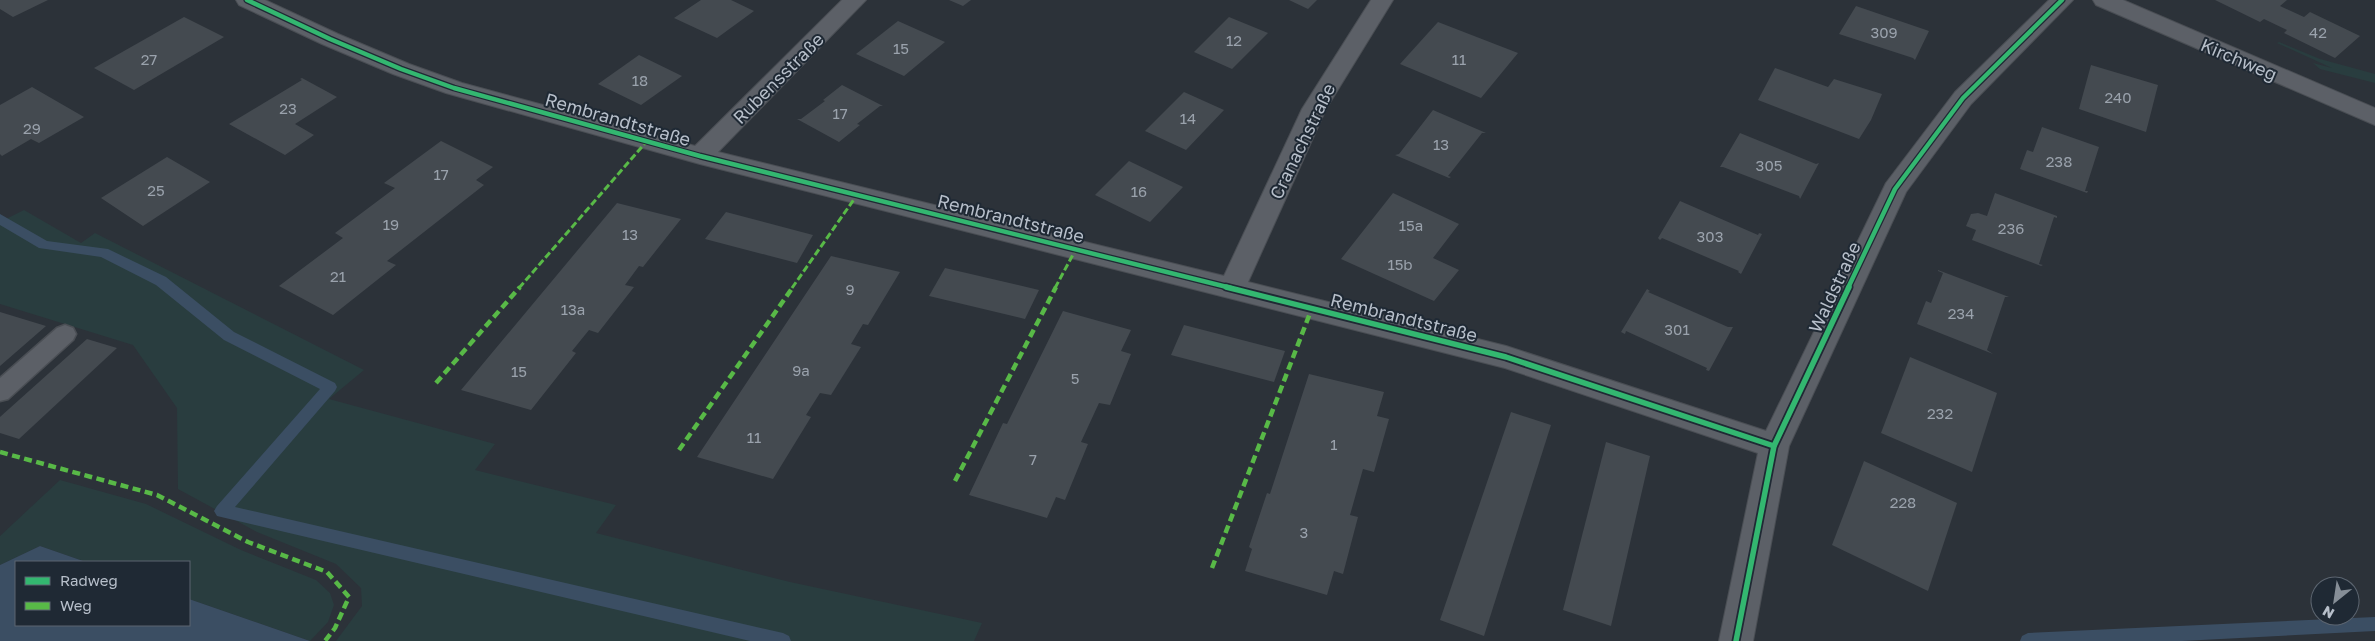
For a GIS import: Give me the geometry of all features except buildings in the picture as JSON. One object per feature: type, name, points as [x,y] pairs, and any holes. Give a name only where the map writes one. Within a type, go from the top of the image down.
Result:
[{"type":"street","name":"Rembrandtstraße","points":[[247,0],[330,40],[400,69],[454,88],[700,156],[1232,287],[1506,357],[1774,446]]},
{"type":"street","name":"Rubensstraße","points":[[700,156],[855,0]]},
{"type":"street","name":"Cranachstraße","points":[[1232,287],[1314,109],[1382,0]]},
{"type":"street","name":"Waldstraße","points":[[1736,641],[1774,446],[1895,189],[1963,98],[2062,0]]},
{"type":"street","name":"Kirchweg","points":[[2104,0],[2211,48],[2375,117]]},
{"type":"street","points":[[2211,48],[2375,101]]},
{"type":"lane","points":[[0,392],[65,334]]},
{"type":"green space","points":[[2279,42],[2320,59],[2375,74],[2375,83],[2320,69],[2313,63],[2332,68],[2277,43]]},
{"type":"green space","points":[[24,210],[81,243],[95,233],[364,370],[329,399],[495,444],[475,470],[616,505],[596,533],[790,582],[982,623],[974,641],[336,641],[362,606],[361,588],[336,564],[257,532],[178,489],[177,408],[133,345],[0,304],[0,222]]},
{"type":"green space","points":[[60,480],[146,504],[241,550],[316,580],[330,593],[334,605],[328,622],[310,641],[190,599],[190,561],[83,561],[40,546],[0,565],[0,536]]},
{"type":"water","points":[[40,546],[83,561],[15,561],[15,626],[190,626],[190,599],[310,641],[0,641],[0,565]]},
{"type":"waterway","points":[[0,219],[44,245],[103,252],[161,281],[229,336],[330,387],[222,511],[783,641]]},
{"type":"waterway","points":[[2028,641],[2375,624]]},
{"type":"marked path","points":[[436,383],[647,141]]},
{"type":"marked path","points":[[679,450],[857,195]]},
{"type":"marked path","points":[[955,481],[1076,249]]},
{"type":"marked path","points":[[1212,568],[1312,308]]},
{"type":"marked path","points":[[0,452],[157,495],[248,542],[327,572],[349,597],[335,628],[325,641]]},
{"type":"cycle path","points":[[247,0],[330,39],[401,69],[454,88],[700,156],[1506,357],[1774,446]]},
{"type":"cycle path","points":[[1736,641],[1774,446],[1895,189],[1963,98],[2062,0]]}]
